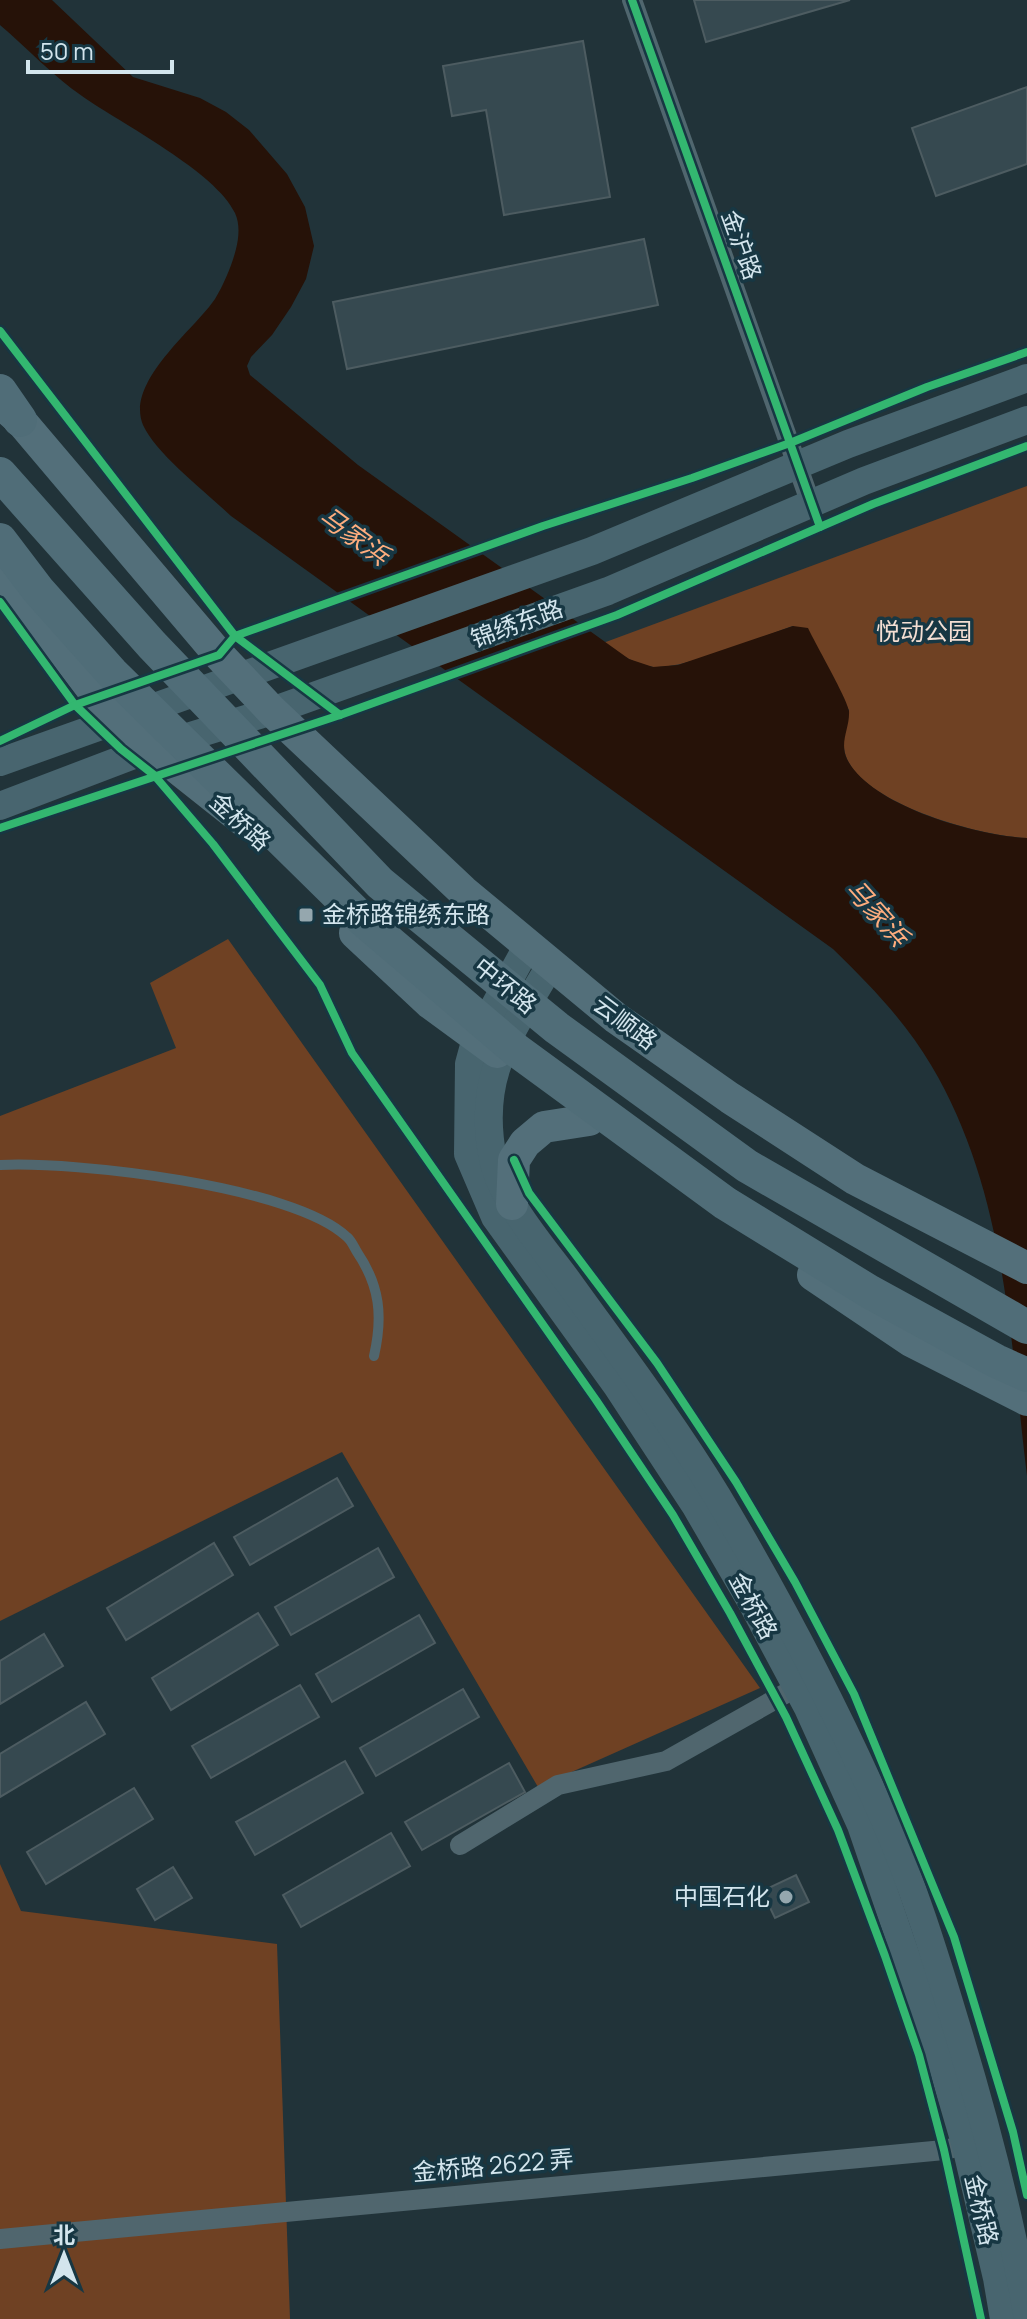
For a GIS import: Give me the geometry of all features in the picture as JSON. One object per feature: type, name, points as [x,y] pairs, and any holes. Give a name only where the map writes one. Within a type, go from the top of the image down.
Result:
[{"type":"highway","points":[[0,391],[10,411]]},
{"type":"highway","name":"中环路","points":[[0,474],[152,645],[392,893],[557,1028],[747,1166],[1027,1327]]},
{"type":"highway","name":"中环路","points":[[0,540],[38,590],[112,673],[202,762],[362,919],[516,1050],[725,1203],[870,1292],[1027,1375]]},
{"type":"main road","name":"锦绣东路","points":[[0,762],[592,551],[848,444],[1027,378]]},
{"type":"main road","points":[[10,411],[219,655],[272,711]]},
{"type":"main road","name":"锦绣东路","points":[[0,806],[152,748],[272,711],[608,591],[811,504],[1027,420]]},
{"type":"main road","name":"金桥路","points":[[0,567],[98,697],[119,718],[152,748],[235,812],[320,899],[430,1003],[488,1046],[491,1083],[489,1124],[494,1163],[512,1204],[636,1375],[715,1493],[831,1700],[885,1820],[931,1943],[978,2143],[1027,2313]]},
{"type":"main road","name":"云顺路","points":[[272,711],[463,891],[616,1018],[730,1098],[855,1179],[1027,1268]]},
{"type":"main road","name":"金桥路","points":[[540,954],[488,1046],[469,1064],[468,1154],[495,1217],[617,1386],[695,1505],[797,1687],[861,1825],[978,2143],[1004,2319]]},
{"type":"main road","points":[[488,1046],[662,1172],[911,1341],[1027,1400]]},
{"type":"main road","points":[[512,1204],[514,1160],[525,1143],[544,1127],[589,1120]]},
{"type":"street","name":"金沪路","points":[[632,0],[811,504]]},
{"type":"street","points":[[460,1845],[558,1785],[666,1761],[797,1687]]},
{"type":"street","name":"金桥路 2622 弄","points":[[0,2239],[978,2143]]},
{"type":"lane","points":[[0,1165],[91,1168],[238,1190],[308,1213],[347,1237],[371,1274],[378,1303],[379,1332],[374,1356]]},
{"type":"green space","name":"悦动公园","points":[[1027,486],[1027,838],[982,831],[927,815],[901,804],[859,776],[847,759],[844,747],[849,710],[793,626],[703,658],[668,666],[640,664],[603,643]]},
{"type":"green space","points":[[228,939],[760,1688],[538,1787],[342,1452],[0,1621],[0,1116],[176,1048],[150,983]]},
{"type":"green space","points":[[0,1864],[21,1911],[277,1944],[290,2319],[0,2319]]},
{"type":"water","name":"马家浜","points":[[0,0],[52,0],[133,77],[200,98],[226,112],[249,130],[287,174],[305,207],[314,246],[306,279],[291,307],[247,366],[250,375],[358,465],[629,659],[653,667],[678,665],[793,626],[808,628],[847,705],[849,717],[845,753],[859,776],[878,791],[927,815],[981,831],[1027,838],[1027,1476],[1009,1317],[989,1213],[975,1162],[956,1113],[910,1033],[833,949],[231,516],[159,448],[143,425],[140,409],[144,392],[164,358],[215,299],[236,249],[237,217],[225,197],[189,165],[50,71],[0,25]]},
{"type":"building","points":[[694,0],[850,0],[706,42]]},
{"type":"building","points":[[583,41],[610,197],[504,215],[486,110],[452,116],[443,66]]},
{"type":"building","points":[[1027,87],[1027,164],[936,196],[912,128]]},
{"type":"building","points":[[644,239],[658,305],[347,369],[333,302]]},
{"type":"building","points":[[337,1478],[353,1506],[250,1565],[234,1537]]},
{"type":"building","points":[[214,1543],[233,1575],[126,1640],[107,1608]]},
{"type":"building","points":[[378,1548],[394,1577],[291,1635],[275,1607]]},
{"type":"building","points":[[258,1613],[278,1645],[171,1710],[152,1678]]},
{"type":"building","points":[[419,1615],[435,1643],[332,1702],[316,1674]]},
{"type":"building","points":[[44,1634],[63,1666],[0,1704],[0,1661]]},
{"type":"building","points":[[300,1685],[319,1717],[211,1778],[192,1746]]},
{"type":"building","points":[[463,1689],[479,1717],[376,1776],[360,1748]]},
{"type":"building","points":[[86,1702],[105,1734],[0,1797],[0,1754]]},
{"type":"building","points":[[345,1761],[363,1793],[255,1855],[236,1822]]},
{"type":"building","points":[[509,1763],[525,1792],[422,1850],[405,1822]]},
{"type":"building","points":[[134,1788],[153,1819],[46,1884],[27,1852]]},
{"type":"building","points":[[391,1833],[410,1866],[301,1927],[283,1895]]},
{"type":"building","points":[[173,1867],[192,1898],[155,1920],[137,1889]]},
{"type":"building","name":"中国石化","points":[[796,1875],[809,1902],[775,1918],[762,1891]]},
{"type":"cycle path","points":[[632,0],[820,527]]},
{"type":"cycle path","points":[[0,331],[235,636],[340,715]]},
{"type":"cycle path","points":[[0,741],[75,705],[219,655],[235,636],[543,526],[790,443],[927,387],[1027,352]]},
{"type":"cycle path","points":[[0,828],[340,715],[617,615],[873,504],[1027,446]]},
{"type":"cycle path","points":[[0,602],[75,705],[121,749],[154,775],[213,844],[320,985],[352,1053],[596,1400],[673,1515],[730,1613],[786,1717],[838,1830],[885,1956],[919,2055],[944,2150],[981,2319]]},
{"type":"cycle path","points":[[514,1160],[529,1193],[657,1363],[736,1482],[795,1582],[854,1694],[954,1937],[1013,2132],[1027,2195]]},
{"type":"place","name":"金桥路锦绣东路","points":[[306,915]]},
{"type":"place","name":"中国石化","points":[[786,1897]]}]
